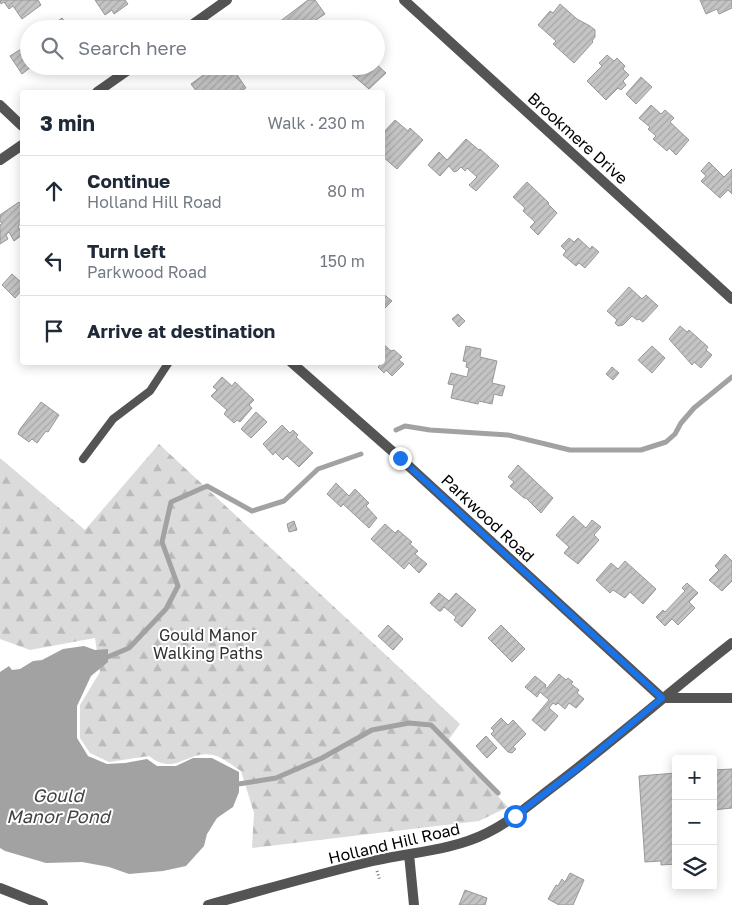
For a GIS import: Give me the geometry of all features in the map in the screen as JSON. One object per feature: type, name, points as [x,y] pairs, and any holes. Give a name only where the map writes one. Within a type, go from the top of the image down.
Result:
[{"type":"street","points":[[199,20],[227,0]]},
{"type":"street","name":"Brookmere Drive","points":[[404,0],[732,299]]},
{"type":"street","points":[[100,90],[121,75]]},
{"type":"street","points":[[0,104],[20,124]]},
{"type":"street","points":[[0,160],[20,147]]},
{"type":"street","name":"Parkwood Road","points":[[294,365],[400,458],[662,698]]},
{"type":"street","name":"Holland Hill Road","points":[[208,905],[374,860],[430,852],[466,843],[488,833],[515,816],[582,765],[732,643]]},
{"type":"street","points":[[662,698],[732,698]]},
{"type":"street","points":[[409,854],[414,905]]},
{"type":"street","points":[[0,888],[44,905]]},
{"type":"lane","points":[[83,459],[113,419],[150,391],[167,365]]},
{"type":"green space","name":"Gould Manor Walking Paths","points":[[159,444],[460,724],[447,742],[508,807],[479,821],[252,848],[254,813],[241,771],[224,760],[213,755],[204,754],[174,764],[158,762],[149,756],[109,762],[90,753],[80,738],[80,705],[100,672],[95,638],[30,650],[0,639],[0,458],[85,530]]},
{"type":"water","name":"Gould Manor Pond","points":[[84,646],[95,650],[108,649],[108,662],[91,676],[77,706],[77,738],[88,756],[107,764],[147,759],[157,766],[176,766],[193,758],[212,758],[239,772],[239,792],[233,807],[217,818],[207,834],[204,846],[186,866],[163,871],[129,874],[109,867],[82,862],[46,863],[0,848],[0,672],[9,666],[12,670],[20,669],[33,661],[42,660],[63,649]]},
{"type":"building","points":[[0,0],[38,0],[41,5],[22,19],[13,6],[9,9],[4,2],[1,4]]},
{"type":"building","points":[[95,0],[125,0],[128,4],[114,14],[112,10],[105,15]]},
{"type":"building","points":[[308,0],[315,0],[325,14],[316,20],[282,20]]},
{"type":"building","points":[[700,0],[732,0],[732,8],[719,14],[717,9],[706,14]]},
{"type":"building","points":[[560,4],[577,19],[595,30],[593,42],[574,63],[553,44],[556,41],[538,25],[550,11],[553,13]]},
{"type":"building","points":[[20,50],[20,71],[10,56]]},
{"type":"building","points":[[607,55],[614,61],[617,58],[625,66],[623,69],[629,75],[623,81],[626,85],[621,90],[618,88],[606,100],[587,81],[602,66],[599,63]]},
{"type":"building","points":[[204,75],[237,75],[246,88],[242,90],[196,90],[191,84]]},
{"type":"building","points":[[353,75],[384,75],[369,89]]},
{"type":"building","points":[[641,77],[652,87],[636,104],[626,94]]},
{"type":"building","points":[[651,105],[661,114],[665,110],[674,118],[670,122],[689,140],[676,155],[669,148],[667,151],[653,139],[656,136],[648,129],[650,127],[639,118]]},
{"type":"building","points":[[395,120],[408,131],[410,128],[423,140],[397,169],[385,159],[385,131]]},
{"type":"building","points":[[466,139],[499,166],[476,191],[469,185],[477,177],[467,168],[465,171],[461,167],[454,172],[449,166],[440,176],[428,165],[439,152],[447,160]]},
{"type":"building","points":[[709,162],[724,177],[732,169],[732,194],[728,190],[720,198],[701,181],[706,176],[701,171]]},
{"type":"building","points":[[527,182],[557,213],[538,235],[530,227],[535,222],[523,211],[525,208],[513,197]]},
{"type":"building","points":[[19,202],[20,204],[20,224],[18,226],[20,236],[14,241],[9,232],[6,235],[8,239],[0,244],[0,225],[2,224],[0,215]]},
{"type":"building","points":[[569,238],[574,242],[578,238],[590,249],[592,246],[599,252],[585,268],[579,263],[576,266],[563,255],[566,251],[561,246]]},
{"type":"building","points":[[12,274],[20,281],[20,292],[15,298],[2,285]]},
{"type":"building","points":[[629,287],[642,299],[646,295],[658,306],[643,322],[632,316],[623,325],[618,326],[615,323],[617,320],[607,311]]},
{"type":"building","points":[[385,295],[392,301],[385,308]]},
{"type":"building","points":[[458,314],[465,321],[459,327],[452,319]]},
{"type":"building","points":[[680,326],[687,332],[689,330],[708,347],[706,350],[712,355],[701,368],[694,362],[692,365],[669,339]]},
{"type":"building","points":[[385,346],[402,357],[399,360],[404,364],[392,376],[386,370],[384,373],[378,367],[385,365]]},
{"type":"building","points":[[466,346],[481,349],[480,357],[497,361],[492,383],[505,386],[502,396],[494,394],[492,404],[479,401],[478,404],[451,398],[454,385],[448,384],[451,373],[467,377],[469,368],[466,367],[467,362],[463,361]]},
{"type":"building","points":[[652,346],[665,358],[652,373],[638,360]]},
{"type":"building","points":[[612,367],[619,373],[613,380],[606,374]]},
{"type":"building","points":[[222,377],[232,386],[235,382],[254,400],[249,405],[252,408],[240,422],[237,420],[234,423],[224,414],[227,410],[211,396],[217,390],[213,387]]},
{"type":"building","points":[[41,402],[59,415],[48,432],[46,431],[37,443],[32,439],[29,442],[18,434]]},
{"type":"building","points":[[256,412],[267,422],[251,438],[241,429]]},
{"type":"building","points":[[282,425],[290,433],[293,430],[298,435],[296,437],[313,453],[299,467],[287,456],[283,460],[275,452],[273,455],[263,444]]},
{"type":"building","points":[[518,465],[553,498],[541,513],[510,486],[514,482],[508,477]]},
{"type":"building","points":[[336,483],[349,496],[355,489],[369,503],[366,506],[377,518],[369,528],[343,504],[341,507],[327,494]]},
{"type":"building","points":[[573,516],[586,528],[592,520],[601,527],[594,535],[599,540],[578,564],[564,553],[569,547],[556,535]]},
{"type":"building","points":[[294,521],[297,530],[289,532],[287,524]]},
{"type":"building","points":[[385,524],[395,533],[398,530],[412,542],[410,544],[418,551],[415,554],[427,564],[419,573],[409,563],[404,569],[371,539]]},
{"type":"building","points":[[725,554],[732,561],[732,581],[722,591],[709,580],[719,570],[715,566]]},
{"type":"building","points":[[625,561],[656,589],[643,604],[630,592],[625,598],[613,590],[610,593],[596,580],[611,563],[618,569]]},
{"type":"building","points":[[687,583],[698,593],[689,602],[695,608],[678,625],[672,619],[665,626],[656,617],[663,610],[665,612],[685,591],[682,588]]},
{"type":"building","points":[[439,593],[449,601],[456,593],[476,610],[462,627],[454,620],[456,617],[444,607],[439,611],[430,603]]},
{"type":"building","points":[[388,625],[403,639],[393,650],[378,636]]},
{"type":"building","points":[[501,625],[525,649],[512,662],[488,638]]},
{"type":"building","points":[[559,674],[566,680],[568,678],[573,682],[571,684],[579,690],[577,693],[584,699],[576,708],[569,703],[565,709],[558,703],[556,705],[553,703],[549,708],[558,716],[545,731],[532,720],[549,700],[540,692],[537,697],[525,687],[535,676],[547,688]]},
{"type":"building","points":[[501,718],[508,725],[513,720],[526,734],[513,747],[516,749],[512,753],[508,752],[491,734],[494,731],[491,728]]},
{"type":"building","points":[[486,736],[497,748],[487,758],[476,746]]},
{"type":"building","points":[[732,769],[732,808],[717,810],[717,770]]},
{"type":"building","points":[[672,773],[672,864],[661,865],[661,861],[645,862],[639,776]]},
{"type":"building","points":[[570,873],[584,880],[573,905],[559,905],[548,899],[556,885],[558,886],[562,879],[565,882]]},
{"type":"building","points":[[465,890],[487,898],[485,905],[459,905]]},
{"type":"waterway","points":[[396,430],[405,426],[430,430],[508,435],[570,450],[641,450],[666,442],[675,434],[681,423],[694,408],[732,377]]},
{"type":"waterway","points":[[103,659],[129,648],[166,609],[178,586],[162,542],[171,502],[207,486],[252,511],[284,501],[318,469],[361,454]]},
{"type":"waterway","points":[[232,785],[276,778],[322,758],[372,730],[409,723],[431,725],[498,793]]},
{"type":"route","points":[[400,458],[662,698],[582,765],[515,816]]}]
